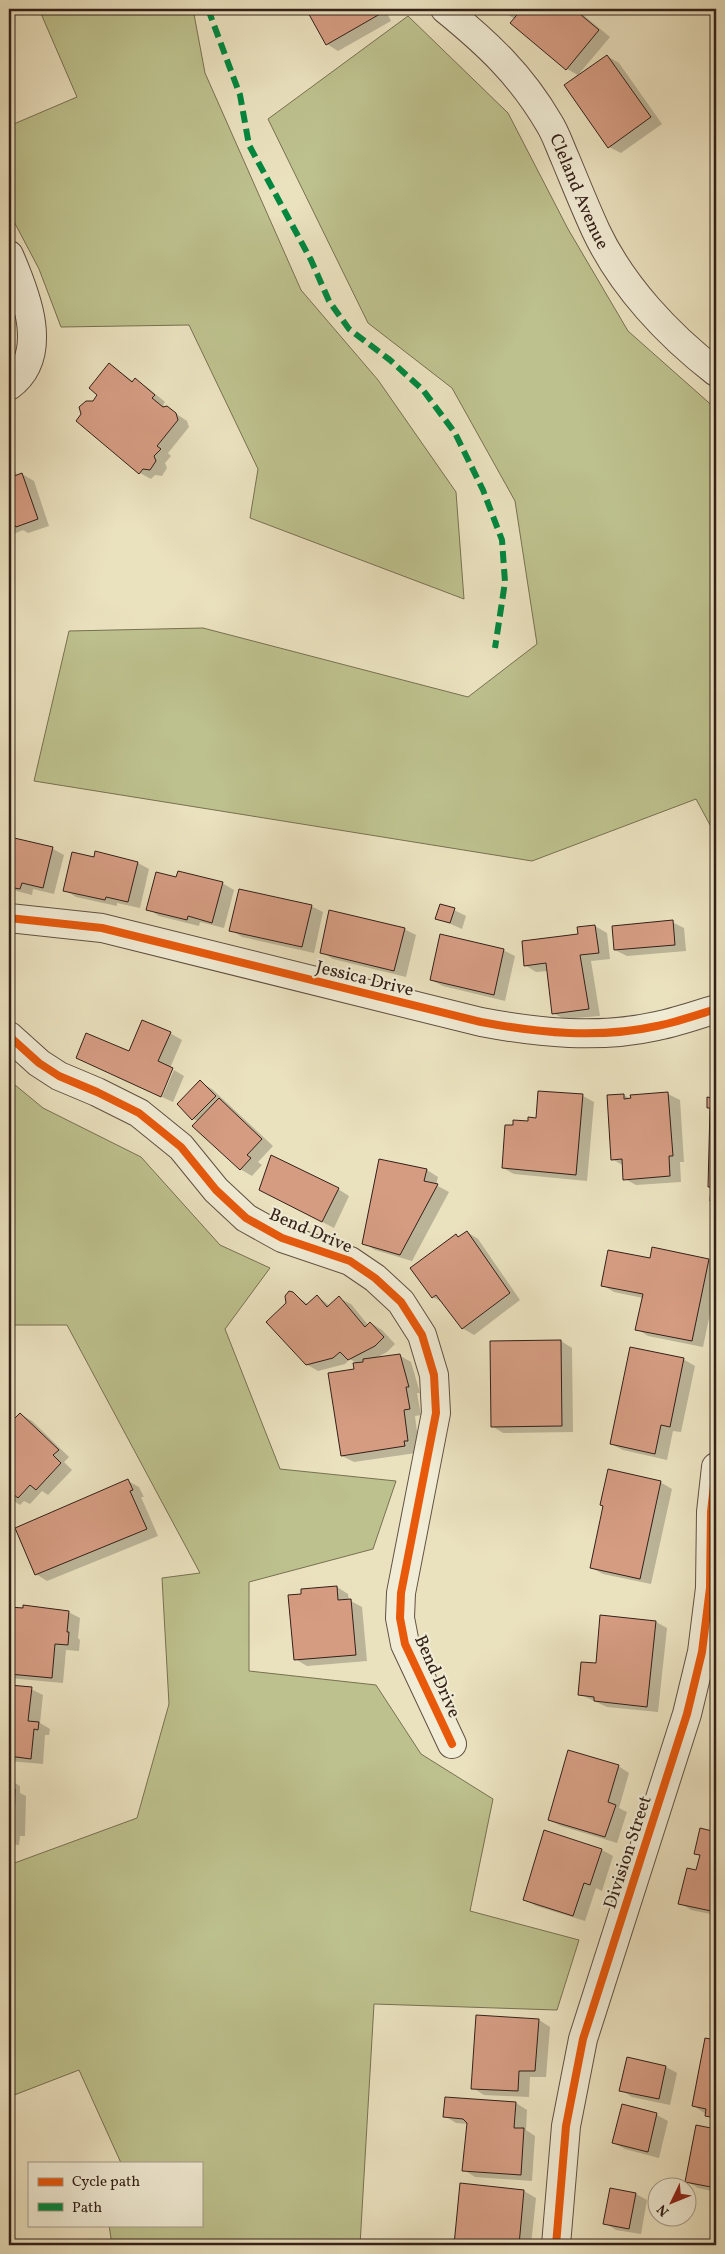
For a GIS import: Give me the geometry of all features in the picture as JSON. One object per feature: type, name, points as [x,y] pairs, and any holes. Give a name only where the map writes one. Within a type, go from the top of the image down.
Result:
[{"type":"street","name":"Cleland Avenue","points":[[445,9],[482,39],[520,79],[550,125],[598,234],[627,282],[658,320],[710,363]]},
{"type":"street","points":[[9,255],[19,278],[33,335],[30,357],[14,383]]},
{"type":"street","name":"Jessica Drive","points":[[9,918],[102,928],[481,1022],[530,1031],[593,1033],[656,1026],[716,1010]]},
{"type":"street","name":"Bend Drive","points":[[9,1036],[39,1063],[59,1076],[97,1092],[138,1113],[181,1147],[216,1190],[246,1218],[282,1238],[350,1261],[375,1278],[401,1302],[422,1335],[434,1375],[436,1413],[401,1593],[400,1618],[405,1644],[452,1744]]},
{"type":"street","name":"Division Street","points":[[556,2245],[566,2126],[583,2038],[687,1714],[702,1652],[710,1588],[711,1512],[716,1467]]},
{"type":"green space","points":[[39,9],[193,9],[205,73],[301,290],[378,380],[456,492],[464,599],[250,518],[258,469],[189,325],[61,327],[39,269],[9,212],[9,126],[77,97]]},
{"type":"green space","points":[[408,16],[508,113],[568,229],[628,331],[716,409],[716,836],[696,799],[532,861],[34,781],[69,631],[203,628],[468,697],[537,644],[515,501],[452,388],[368,323],[268,119]]},
{"type":"green space","points":[[9,1080],[43,1108],[141,1157],[220,1245],[270,1268],[225,1329],[280,1469],[396,1481],[373,1549],[249,1582],[249,1671],[376,1685],[421,1754],[493,1799],[470,1911],[579,1940],[557,2010],[374,2004],[360,2245],[112,2245],[109,2226],[202,2226],[202,2162],[121,2162],[79,2070],[9,2097],[9,1865],[137,1818],[169,1704],[162,1578],[200,1573],[67,1325],[9,1325]]},
{"type":"building","points":[[306,9],[377,9],[380,14],[326,45]]},
{"type":"building","points":[[522,9],[574,9],[599,30],[566,70],[510,23]]},
{"type":"building","points":[[607,55],[651,117],[608,148],[564,85]]},
{"type":"building","points":[[109,363],[132,382],[135,378],[155,395],[152,398],[163,407],[167,406],[176,413],[178,420],[157,446],[161,449],[154,456],[156,461],[150,470],[143,469],[139,474],[76,421],[81,414],[79,407],[86,401],[93,401],[97,395],[89,388]]},
{"type":"building","points":[[22,473],[38,519],[16,527],[13,523],[9,525],[9,478]]},
{"type":"building","points":[[10,837],[53,847],[43,888],[22,883],[20,889],[9,887]]},
{"type":"building","points":[[95,851],[138,862],[128,902],[106,897],[105,900],[63,891],[72,852],[94,857]]},
{"type":"building","points":[[178,871],[223,882],[212,923],[188,916],[187,920],[146,910],[156,872],[176,877]]},
{"type":"building","points":[[239,889],[312,905],[302,947],[229,931]]},
{"type":"building","points":[[440,904],[455,908],[450,923],[435,919]]},
{"type":"building","points":[[329,910],[405,928],[394,971],[320,953]]},
{"type":"building","points":[[673,920],[675,945],[614,950],[612,926]]},
{"type":"building","points":[[595,925],[599,953],[580,955],[589,1009],[552,1014],[546,963],[524,966],[522,941],[578,934],[577,927]]},
{"type":"building","points":[[440,934],[504,949],[494,995],[430,980]]},
{"type":"building","points":[[142,1020],[171,1032],[158,1061],[173,1068],[161,1097],[76,1058],[86,1033],[129,1051]]},
{"type":"building","points":[[200,1080],[216,1096],[192,1120],[177,1104]]},
{"type":"building","points":[[713,1089],[716,1089],[716,1201],[710,1201],[711,1187],[708,1187],[710,1108],[707,1108],[707,1097],[712,1098]]},
{"type":"building","points":[[538,1091],[583,1094],[576,1175],[502,1168],[505,1125],[513,1125],[513,1120],[528,1121],[528,1117],[536,1118]]},
{"type":"building","points":[[668,1092],[673,1156],[669,1156],[670,1176],[623,1180],[622,1159],[611,1160],[607,1095],[624,1094],[624,1099],[631,1098],[630,1095]]},
{"type":"building","points":[[219,1098],[262,1139],[247,1155],[251,1158],[240,1170],[192,1126]]},
{"type":"building","points":[[271,1155],[339,1188],[322,1222],[259,1190]]},
{"type":"building","points":[[379,1159],[427,1169],[424,1181],[438,1184],[400,1255],[362,1244]]},
{"type":"building","points":[[467,1231],[510,1293],[462,1329],[436,1295],[432,1298],[410,1268],[456,1234],[458,1237]]},
{"type":"building","points":[[652,1247],[709,1259],[692,1341],[635,1330],[643,1294],[601,1286],[608,1250],[650,1258]]},
{"type":"building","points":[[289,1291],[293,1292],[306,1305],[317,1295],[327,1307],[339,1296],[365,1327],[370,1322],[384,1337],[375,1346],[348,1360],[340,1352],[333,1358],[306,1365],[266,1322],[286,1303],[285,1296]]},
{"type":"building","points":[[561,1340],[562,1426],[491,1427],[490,1341]]},
{"type":"building","points":[[630,1347],[684,1358],[670,1427],[661,1425],[655,1454],[610,1444]]},
{"type":"building","points":[[400,1354],[409,1387],[406,1387],[410,1409],[404,1410],[408,1441],[404,1441],[405,1446],[341,1456],[328,1373],[354,1369],[353,1363],[363,1362],[363,1359]]},
{"type":"building","points":[[20,1413],[59,1450],[53,1455],[61,1463],[36,1490],[30,1485],[18,1498],[13,1494],[9,1499],[9,1424]]},
{"type":"building","points":[[608,1469],[661,1481],[640,1579],[590,1568],[603,1506],[600,1505]]},
{"type":"building","points":[[128,1479],[133,1490],[130,1491],[147,1529],[35,1575],[15,1528]]},
{"type":"building","points":[[337,1586],[338,1600],[351,1599],[356,1655],[294,1660],[288,1595],[301,1594],[301,1589]]},
{"type":"building","points":[[23,1605],[69,1611],[68,1645],[55,1644],[52,1678],[9,1674],[9,1607],[23,1608]]},
{"type":"building","points":[[600,1615],[656,1621],[647,1707],[594,1701],[594,1697],[578,1695],[581,1662],[596,1663]]},
{"type":"building","points":[[9,1685],[32,1687],[28,1721],[39,1722],[38,1730],[34,1729],[31,1759],[9,1756]]},
{"type":"building","points":[[568,1750],[619,1765],[608,1802],[616,1805],[605,1837],[548,1820]]},
{"type":"building","points":[[9,1788],[15,1789],[14,1830],[9,1830]]},
{"type":"building","points":[[700,1828],[716,1832],[716,1912],[678,1904],[687,1868],[696,1870],[700,1855],[694,1854]]},
{"type":"building","points":[[544,1830],[602,1849],[590,1885],[584,1883],[573,1916],[523,1900]]},
{"type":"building","points":[[476,2015],[539,2019],[535,2071],[519,2071],[518,2091],[471,2089]]},
{"type":"building","points":[[705,2038],[716,2040],[716,2118],[705,2116],[706,2109],[692,2106]]},
{"type":"building","points":[[627,2057],[666,2066],[659,2099],[619,2091]]},
{"type":"building","points":[[445,2097],[516,2102],[514,2128],[524,2128],[521,2175],[462,2171],[467,2123],[463,2119],[443,2117]]},
{"type":"building","points":[[622,2104],[657,2113],[648,2152],[612,2143]]},
{"type":"building","points":[[696,2125],[716,2129],[716,2188],[698,2185],[698,2176],[686,2176]]},
{"type":"building","points":[[460,2183],[524,2190],[519,2245],[454,2245]]},
{"type":"building","points":[[610,2188],[636,2193],[629,2229],[603,2224]]},
{"type":"marked path","points":[[208,9],[240,95],[249,145],[311,260],[329,301],[349,329],[390,360],[423,390],[455,433],[483,490],[502,540],[505,582],[495,648]]},
{"type":"cycle path","points":[[9,918],[102,928],[481,1022],[547,1032],[591,1033],[635,1030],[716,1009]]},
{"type":"cycle path","points":[[9,1036],[39,1063],[59,1076],[139,1113],[181,1147],[216,1190],[246,1218],[282,1238],[350,1261],[375,1278],[401,1302],[422,1335],[434,1375],[436,1413],[401,1593],[400,1618],[405,1644],[452,1744]]},
{"type":"cycle path","points":[[556,2245],[566,2126],[583,2039],[687,1714],[702,1652],[710,1588],[711,1512],[716,1467]]}]
